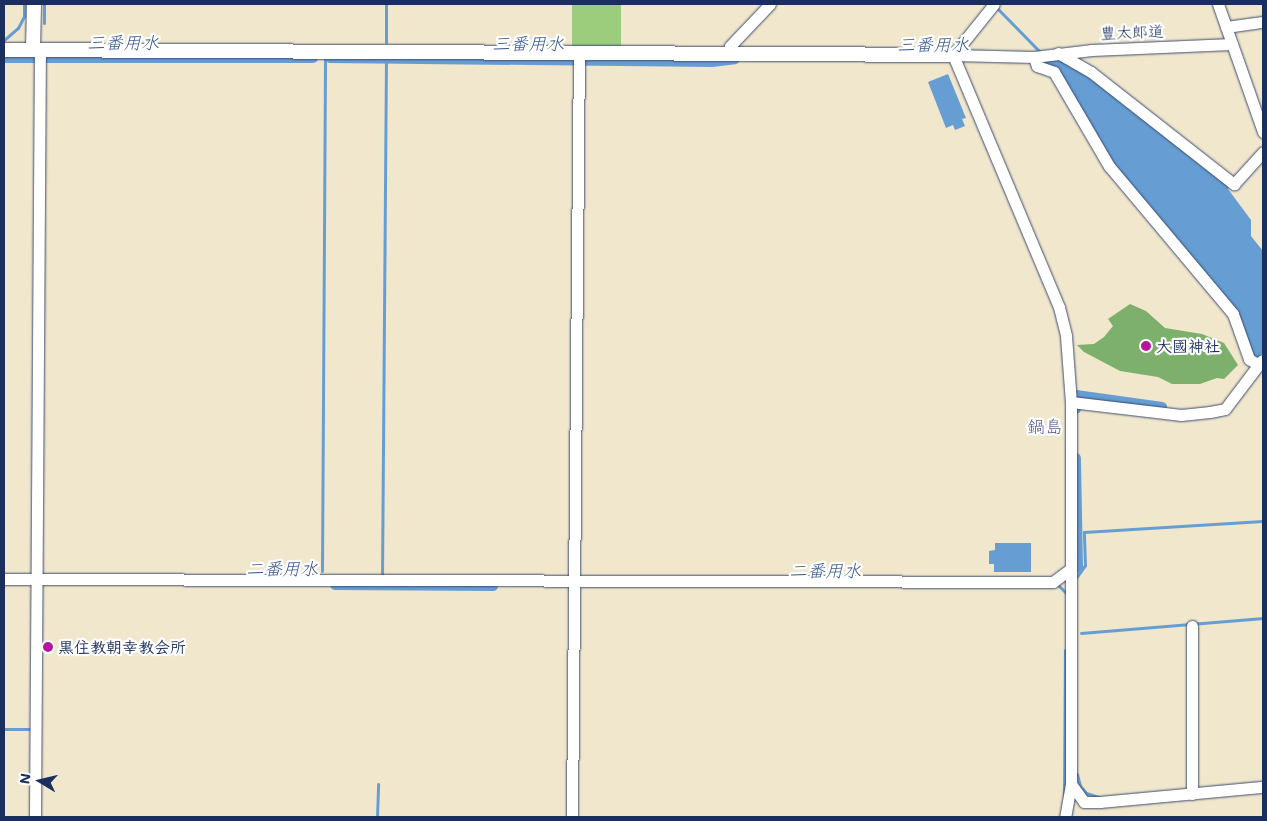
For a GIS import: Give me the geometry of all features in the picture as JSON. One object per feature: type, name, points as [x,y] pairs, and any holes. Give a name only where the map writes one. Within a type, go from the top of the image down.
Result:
[{"type":"street","points":[[34,4],[38,54],[35,817]]},
{"type":"street","points":[[728,53],[730,46],[770,4]]},
{"type":"street","points":[[1218,4],[1263,132]]},
{"type":"street","points":[[955,59],[993,5]]},
{"type":"street","points":[[1226,27],[1263,22]]},
{"type":"street","name":"豊太郎道","points":[[955,59],[1042,57],[1232,44]]},
{"type":"street","points":[[4,50],[38,54],[728,53],[955,59]]},
{"type":"street","points":[[572,817],[579,52]]},
{"type":"street","points":[[1042,57],[1054,72],[1109,166],[1233,314],[1257,362],[1224,409],[1181,415],[1075,402]]},
{"type":"street","points":[[1042,57],[1091,72],[1234,184],[1263,152]]},
{"type":"street","points":[[955,59],[1059,306],[1067,343],[1075,402],[1070,568],[1071,784],[1065,803],[1065,817]]},
{"type":"street","points":[[4,580],[36,582],[574,580],[1052,582],[1070,568]]},
{"type":"street","points":[[1192,626],[1192,794]]},
{"type":"street","points":[[1071,784],[1084,802],[1263,787]]},
{"type":"green space","points":[[572,4],[621,4],[621,47],[572,47]]},
{"type":"green space","points":[[1130,304],[1146,311],[1165,328],[1202,334],[1224,343],[1238,365],[1224,379],[1217,378],[1200,384],[1172,384],[1158,377],[1120,371],[1084,352],[1077,345],[1094,344],[1104,337],[1113,326],[1108,319]]},
{"type":"water","points":[[1054,56],[1089,75],[1230,186],[1228,189],[1251,220],[1251,236],[1263,251],[1263,352],[1258,358],[1253,356],[1234,309],[1114,166],[1055,69],[1040,63],[1038,59]]},
{"type":"water","points":[[948,74],[966,118],[962,119],[965,126],[955,130],[953,125],[946,128],[928,82]]},
{"type":"water","points":[[995,543],[1031,543],[1031,572],[994,572],[994,564],[989,564],[989,551],[995,550]]},
{"type":"waterway","points":[[4,40],[18,28],[24,16],[24,4]]},
{"type":"waterway","points":[[44,4],[44,23]]},
{"type":"waterway","points":[[386,4],[386,42]]},
{"type":"waterway","points":[[995,6],[1042,54]]},
{"type":"waterway","points":[[382,578],[386,57]]},
{"type":"waterway","name":"三番用水","points":[[4,58],[313,58]]},
{"type":"waterway","points":[[322,571],[325,58]]},
{"type":"waterway","name":"三番用水","points":[[330,58],[712,62],[735,59]]},
{"type":"waterway","name":"二番用水","points":[[1076,409],[1076,395],[1162,407]]},
{"type":"waterway","name":"二番用水","points":[[1075,569],[1078,566],[1076,458]]},
{"type":"waterway","points":[[1075,579],[1085,565],[1084,532],[1263,521]]},
{"type":"waterway","name":"二番用水","points":[[335,585],[493,586]]},
{"type":"waterway","points":[[1058,585],[1066,593]]},
{"type":"waterway","points":[[1081,633],[1263,618]]},
{"type":"waterway","points":[[1064,796],[1065,650]]},
{"type":"waterway","points":[[4,729],[29,729]]},
{"type":"waterway","points":[[1077,774],[1080,786],[1086,793],[1098,797]]},
{"type":"waterway","points":[[377,817],[378,784]]},
{"type":"place","name":"大國神社","points":[[1146,346]]},
{"type":"place","name":"黒住教朝幸教会所","points":[[48,647]]},
{"type":"district","name":"鍋島","points":[[1045,426]]}]
